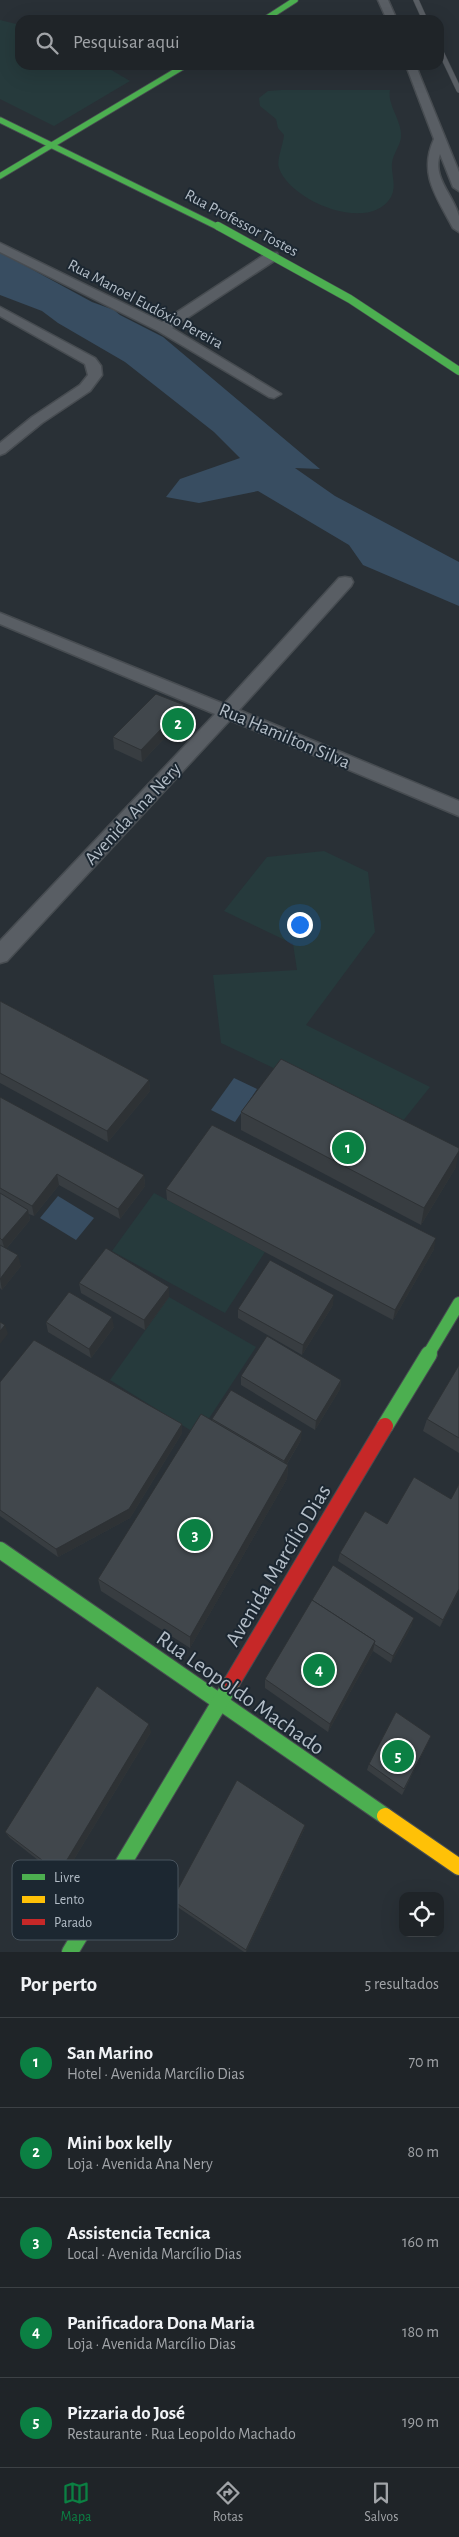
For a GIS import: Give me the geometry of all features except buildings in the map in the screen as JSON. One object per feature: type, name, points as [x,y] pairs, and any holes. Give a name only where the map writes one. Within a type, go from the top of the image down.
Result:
[{"type":"street","points":[[272,15],[295,0]]},
{"type":"street","points":[[383,0],[390,15]]},
{"type":"street","points":[[0,176],[178,70]]},
{"type":"street","points":[[411,70],[459,187]]},
{"type":"street","name":"Rua Professor Tostes","points":[[0,120],[49,146],[183,209],[346,296],[404,331],[459,371]]},
{"type":"street","points":[[439,140],[432,160],[435,182],[459,228]]},
{"type":"street","name":"Rua Manoel Eudóxio Pereira","points":[[0,247],[163,328],[274,394]]},
{"type":"street","points":[[163,328],[272,256]]},
{"type":"street","points":[[0,311],[90,361],[95,374],[92,381],[37,420],[0,450]]},
{"type":"street","name":"Avenida Ana Nery","points":[[0,955],[228,711],[345,582]]},
{"type":"street","name":"Rua Hamilton Silva","points":[[0,618],[228,711],[459,809]]},
{"type":"street","name":"Avenida Marcílio Dias","points":[[125,1860],[459,1303]]},
{"type":"street","name":"Rua Leopoldo Machado","points":[[0,1550],[459,1867]]},
{"type":"street","name":"Avenida Marcílio Dias","points":[[70,1952],[77,1940]]},
{"type":"lane","points":[[416,0],[423,15]]},
{"type":"lane","points":[[444,58],[459,90]]},
{"type":"green space","points":[[0,20],[15,24],[15,70],[111,70],[130,81],[54,126],[0,99]]},
{"type":"green space","points":[[390,90],[390,101],[399,123],[401,138],[392,163],[393,193],[380,208],[366,213],[349,213],[331,209],[298,192],[286,180],[278,165],[284,135],[278,128],[276,119],[260,106],[259,98],[268,91]]},
{"type":"green space","points":[[324,851],[368,872],[375,932],[306,1025],[430,1087],[398,1127],[221,1043],[213,975],[297,970],[293,944],[224,911],[267,857]]},
{"type":"green space","points":[[154,1193],[265,1252],[225,1313],[112,1251]]},
{"type":"green space","points":[[169,1297],[256,1347],[198,1435],[110,1380]]},
{"type":"water","points":[[0,252],[92,302],[114,310],[163,337],[320,469],[295,468],[335,496],[459,562],[459,606],[363,565],[349,545],[258,491],[199,503],[166,497],[180,479],[240,458],[214,432],[125,362],[58,323],[42,311],[0,295]]},
{"type":"water","points":[[234,1078],[257,1089],[235,1122],[211,1110]]},
{"type":"water","points":[[58,1196],[94,1218],[76,1240],[40,1218]]},
{"type":"traffic: fast","points":[[272,15],[295,0]]},
{"type":"traffic: fast","points":[[0,176],[178,70]]},
{"type":"traffic: fast","points":[[0,120],[236,235],[293,266],[350,299],[459,371]]},
{"type":"traffic: fast","points":[[385,1426],[459,1303]]},
{"type":"traffic: fast","points":[[0,1550],[385,1816]]},
{"type":"traffic: fast","points":[[125,1860],[232,1682]]},
{"type":"traffic: fast","points":[[70,1952],[77,1940]]},
{"type":"traffic: slow","points":[[385,1816],[459,1867]]},
{"type":"traffic: jam","points":[[232,1682],[385,1426]]},
{"type":"place","name":"Mini box kelly","points":[[178,724]]},
{"type":"place","name":"San Marino","points":[[348,1148]]},
{"type":"place","name":"Assistencia Tecnica","points":[[195,1535]]},
{"type":"place","name":"Panificadora Dona Maria","points":[[319,1670]]},
{"type":"place","name":"Pizzaria do José","points":[[398,1756]]}]
